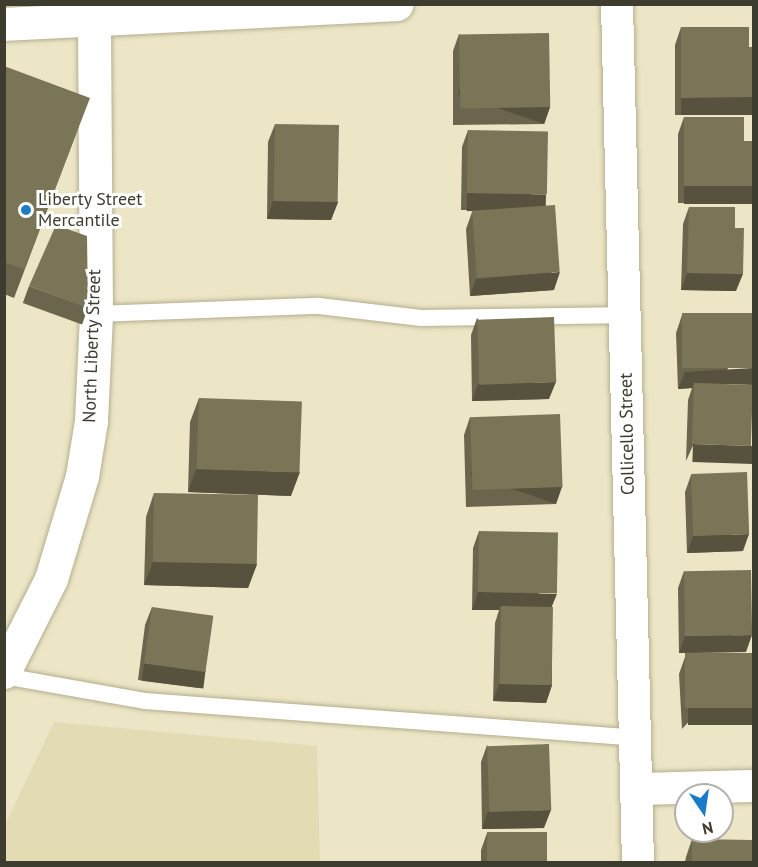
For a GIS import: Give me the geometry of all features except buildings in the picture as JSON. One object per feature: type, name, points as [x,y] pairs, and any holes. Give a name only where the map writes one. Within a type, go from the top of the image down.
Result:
[{"type":"street","points":[[4,24],[94,12],[396,4]]},
{"type":"street","name":"Collicello Street","points":[[617,4],[638,862]]},
{"type":"street","name":"North Liberty Street","points":[[4,674],[51,579],[82,476],[91,421],[96,314],[94,12]]},
{"type":"street","points":[[636,789],[753,786]]},
{"type":"lane","points":[[96,314],[319,306],[421,318],[624,315]]},
{"type":"lane","points":[[4,674],[146,701],[635,738]]},
{"type":"shaded area","points":[[54,722],[317,746],[320,862],[5,862],[5,825]]},
{"type":"place","name":"Liberty Street Mercantile","points":[[26,210]]}]
